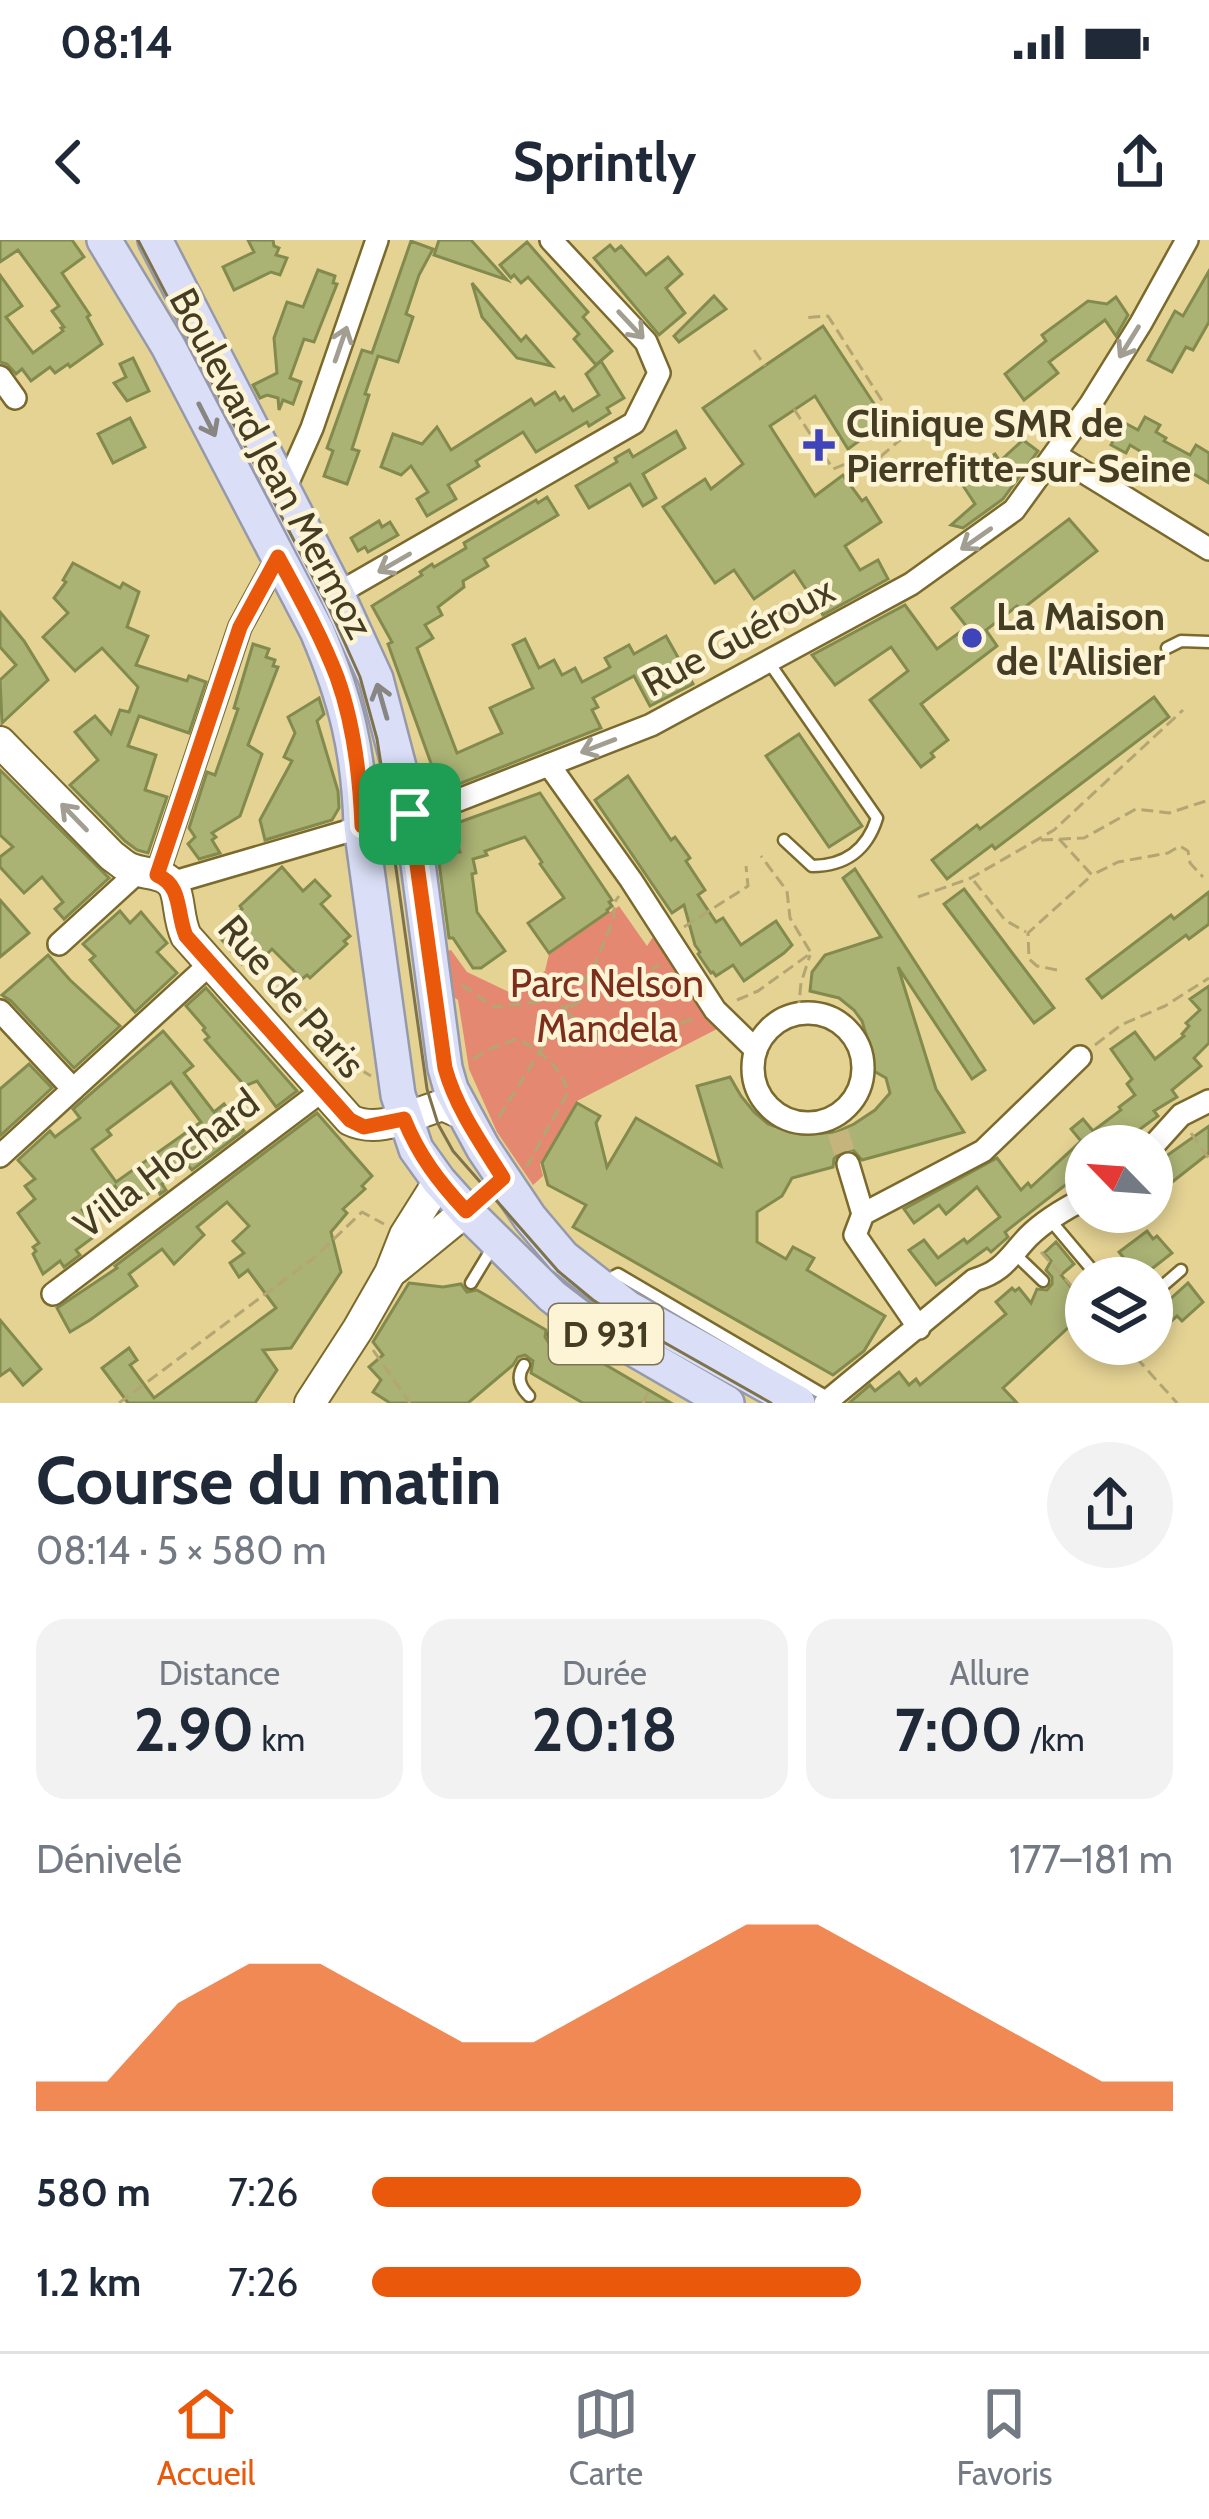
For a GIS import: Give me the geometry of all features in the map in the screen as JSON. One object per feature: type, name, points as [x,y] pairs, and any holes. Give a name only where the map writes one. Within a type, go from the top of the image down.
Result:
[{"type":"main road","name":"Boulevard Jean Mermoz","points":[[104,240],[168,346],[337,678],[351,726],[360,787],[398,1095],[416,1149],[466,1211]]},
{"type":"main road","name":"Boulevard Jean Mermoz","points":[[155,240],[337,594],[376,680],[410,814],[445,1068],[465,1115],[511,1179]]},
{"type":"main road","points":[[466,1211],[511,1179]]},
{"type":"main road","name":"D 931","points":[[511,1179],[530,1218],[562,1257],[597,1286],[628,1308],[817,1401]]},
{"type":"main road","name":"D 931","points":[[466,1211],[496,1240],[564,1324],[630,1348],[727,1403]]},
{"type":"street","points":[[283,492],[311,428],[376,240]]},
{"type":"street","points":[[337,594],[634,423],[659,373],[646,342],[551,240]]},
{"type":"street","name":"Rue Guéroux","points":[[156,876],[362,826],[381,817],[428,812],[652,725],[911,584],[1014,510],[1141,323],[1187,240]]},
{"type":"street","points":[[0,376],[15,398]]},
{"type":"street","points":[[1056,454],[1209,549]]},
{"type":"street","points":[[59,944],[156,876],[240,627],[278,557]]},
{"type":"street","points":[[0,742],[112,856],[156,876]]},
{"type":"street","points":[[549,765],[720,1016],[756,1050]]},
{"type":"street","name":"Rue de Paris","points":[[156,876],[177,893],[186,936],[350,1120],[364,1127],[443,1105],[465,1115]]},
{"type":"street","points":[[0,1156],[210,964]]},
{"type":"street","points":[[0,1011],[73,1089]]},
{"type":"street","points":[[798,1013],[816,1013],[847,1028],[863,1059],[857,1093],[835,1125],[796,1122],[779,1115],[756,1087],[756,1050],[772,1026],[798,1013]]},
{"type":"street","points":[[863,1214],[982,1151],[1079,1057]]},
{"type":"street","name":"Villa Hochard","points":[[53,1294],[323,1090]]},
{"type":"street","points":[[1172,1125],[1209,1100]]},
{"type":"street","points":[[848,1164],[863,1214],[855,1235],[919,1328]]},
{"type":"street","points":[[310,1403],[358,1329],[405,1235],[439,1181]]},
{"type":"street","points":[[390,1273],[466,1211]]},
{"type":"street","points":[[817,1401],[919,1328],[974,1280],[991,1275],[1065,1211]]},
{"type":"lane","points":[[1167,647],[1181,640],[1209,642]]},
{"type":"lane","points":[[768,661],[878,818],[871,837],[832,866],[812,866],[784,840]]},
{"type":"lane","points":[[1050,1220],[1081,1257]]},
{"type":"lane","points":[[471,1283],[496,1240]]},
{"type":"lane","points":[[1022,1246],[1043,1281]]},
{"type":"lane","points":[[1173,1277],[1181,1270]]},
{"type":"lane","points":[[524,1365],[519,1377],[529,1396]]},
{"type":"path","points":[[794,409],[832,469],[863,457],[872,464],[901,440],[902,432],[828,316],[803,318]]},
{"type":"path","points":[[754,350],[765,366]]},
{"type":"path","points":[[918,896],[971,878],[1054,830],[1183,710]]},
{"type":"path","points":[[1036,840],[1084,838],[1136,809],[1169,813],[1209,800]]},
{"type":"path","points":[[1059,839],[1092,875]]},
{"type":"path","points":[[1028,933],[1092,875],[1118,862],[1168,853],[1180,846],[1203,877]]},
{"type":"path","points":[[566,1009],[648,973],[672,945],[748,886],[746,866]]},
{"type":"path","points":[[971,878],[1005,920],[1028,933]]},
{"type":"path","points":[[500,1117],[595,964],[616,913],[614,903],[631,880]]},
{"type":"path","points":[[1028,933],[1029,959],[1057,970]]},
{"type":"path","points":[[798,1013],[811,953]]},
{"type":"path","points":[[265,989],[276,978],[370,1076]]},
{"type":"path","points":[[1079,1057],[1120,1024],[1165,1006],[1209,979]]},
{"type":"path","points":[[458,982],[494,1007],[553,1000],[566,1009]]},
{"type":"path","points":[[461,1066],[516,1039],[540,1049],[566,1082],[568,1092],[511,1179]]},
{"type":"path","points":[[1181,1115],[1209,1159]]},
{"type":"path","points":[[119,1403],[315,1256],[362,1212],[405,1235]]},
{"type":"path","points":[[1022,1246],[1065,1284]]},
{"type":"path","points":[[358,1329],[410,1403]]},
{"type":"path","points":[[1143,1365],[1177,1403]]},
{"type":"green space","name":"Parc Nelson Mandela","points":[[619,906],[647,946],[655,934],[717,1029],[577,1101],[540,1164],[543,1176],[533,1185],[497,1132],[469,1069],[447,951],[467,972],[513,994],[545,971],[549,954]]},
{"type":"building","points":[[0,240],[72,240],[84,257],[62,273],[90,315],[102,344],[70,367],[55,373],[50,367],[31,381],[22,369],[16,374],[0,362],[0,275],[22,306],[6,317],[33,353],[64,327],[52,311],[59,306],[18,250],[0,262]]},
{"type":"building","points":[[248,240],[273,240],[279,248],[276,255],[287,258],[280,275],[271,272],[234,290],[223,267],[254,252]]},
{"type":"building","points":[[439,240],[471,240],[507,280],[434,255]]},
{"type":"building","points":[[411,241],[433,249],[406,314],[413,317],[398,362],[378,356],[352,449],[359,451],[347,484],[324,476],[333,451],[327,448],[362,350],[372,353]]},
{"type":"building","points":[[527,242],[588,312],[583,317],[612,351],[596,365],[574,339],[579,334],[528,277],[521,283],[500,265]]},
{"type":"building","points":[[610,245],[615,251],[621,246],[646,275],[668,257],[682,274],[666,288],[685,313],[659,335],[594,258]]},
{"type":"building","points":[[318,270],[335,276],[333,283],[337,284],[314,342],[304,339],[290,378],[301,382],[293,404],[283,400],[279,410],[278,398],[260,398],[253,385],[277,373],[274,338],[287,302],[303,307]]},
{"type":"building","points":[[1209,271],[1209,322],[1193,350],[1186,347],[1172,372],[1148,360],[1175,311],[1183,316]]},
{"type":"building","points":[[472,283],[521,341],[526,336],[552,366],[517,358],[482,317]]},
{"type":"building","points":[[714,296],[726,309],[679,342],[674,336]]},
{"type":"building","points":[[1116,297],[1128,315],[1116,336],[1105,320],[1049,362],[1058,373],[1024,400],[1005,374],[1046,341],[1042,335],[1088,301],[1107,304]]},
{"type":"building","points":[[823,326],[888,425],[848,449],[815,396],[770,426],[815,496],[843,475],[862,501],[866,498],[881,522],[845,546],[860,570],[878,560],[888,579],[823,615],[794,571],[754,599],[734,570],[715,583],[663,507],[705,479],[711,489],[743,464],[703,408]]},
{"type":"building","points":[[133,358],[149,391],[127,401],[114,383],[126,377],[120,364]]},
{"type":"building","points":[[601,361],[624,398],[607,408],[610,413],[536,452],[523,432],[448,485],[456,499],[427,516],[417,499],[428,492],[411,466],[401,475],[381,467],[393,434],[422,444],[437,427],[451,450],[531,399],[535,405],[555,392],[573,411],[599,395],[586,374]]},
{"type":"building","points":[[1145,417],[1160,425],[1156,432],[1164,441],[1190,455],[1196,445],[1209,453],[1209,483],[1182,467],[1178,474],[1130,445],[1126,453],[1111,445],[1123,422],[1138,430]]},
{"type":"building","points":[[130,418],[145,447],[113,463],[98,434]]},
{"type":"building","points":[[676,431],[685,448],[643,474],[656,498],[643,506],[630,484],[589,508],[576,486],[629,450],[633,457]]},
{"type":"building","points":[[1023,440],[1038,451],[1003,499],[963,528],[951,525],[975,504],[958,478],[995,454],[1000,461]]},
{"type":"building","points":[[547,497],[558,515],[484,559],[488,566],[463,581],[464,587],[438,607],[442,615],[425,625],[433,638],[417,648],[457,753],[502,733],[490,708],[533,688],[513,645],[525,639],[539,668],[554,660],[562,675],[575,668],[582,682],[610,667],[605,658],[629,645],[634,654],[666,636],[693,684],[650,706],[634,676],[593,698],[598,707],[592,710],[601,728],[441,791],[388,644],[392,642],[372,606],[432,564],[466,548],[464,543]]},
{"type":"building","name":"La Maison de l'Alisier","points":[[1069,519],[1097,551],[1021,610],[1017,606],[986,630],[997,646],[921,704],[948,740],[921,767],[870,700],[908,671],[891,647],[835,685],[812,655],[905,605],[937,649],[967,627],[952,608]]},
{"type":"building","points":[[379,521],[382,527],[390,522],[398,535],[368,552],[365,547],[358,551],[351,538]]},
{"type":"building","points":[[73,563],[120,588],[123,583],[139,592],[127,627],[148,636],[136,665],[206,682],[189,733],[139,716],[128,746],[156,755],[145,790],[167,797],[148,853],[125,841],[70,785],[98,760],[75,732],[95,716],[111,734],[120,710],[129,712],[138,687],[102,648],[75,671],[43,637],[68,613],[54,598]]},
{"type":"building","points":[[0,612],[48,680],[2,723],[0,680],[16,665],[0,647]]},
{"type":"building","points":[[253,644],[269,649],[266,657],[278,667],[248,745],[262,754],[240,816],[212,833],[220,853],[199,859],[188,844],[195,837],[189,828],[207,772],[215,775],[227,741]]},
{"type":"building","points":[[1154,697],[1169,717],[995,849],[992,845],[947,879],[932,860]]},
{"type":"building","points":[[319,698],[324,714],[317,721],[339,808],[332,820],[265,840],[260,820],[292,761],[284,757],[295,733],[288,717]]},
{"type":"building","points":[[799,734],[862,826],[829,847],[766,756]]},
{"type":"building","points":[[0,770],[109,878],[64,919],[55,909],[63,902],[42,877],[24,893],[0,867],[0,857],[13,847],[0,835]]},
{"type":"building","points":[[628,776],[671,840],[675,837],[690,858],[686,861],[705,890],[698,895],[716,922],[723,918],[741,945],[776,921],[792,945],[784,953],[744,981],[733,965],[716,976],[711,973],[698,954],[684,905],[672,913],[595,800]]},
{"type":"building","points":[[540,793],[612,906],[549,953],[528,923],[564,898],[542,862],[525,837],[485,851],[487,855],[473,859],[477,912],[505,951],[481,968],[473,968],[449,938],[438,855],[460,852],[453,830],[457,823]]},
{"type":"building","points":[[282,867],[303,891],[315,880],[330,896],[321,904],[350,936],[310,978],[302,979],[272,949],[242,964],[216,933]]},
{"type":"building","points":[[855,869],[985,1070],[972,1079],[898,967],[936,1089],[964,1132],[862,1160],[853,1150],[843,1150],[833,1167],[792,1178],[782,1196],[757,1212],[757,1242],[786,1259],[793,1247],[814,1258],[807,1270],[885,1316],[864,1351],[833,1375],[573,1227],[586,1205],[548,1185],[542,1163],[577,1103],[600,1116],[596,1123],[607,1167],[636,1118],[721,1166],[697,1086],[730,1077],[754,1112],[768,1124],[788,1131],[836,1132],[875,1110],[890,1093],[886,1078],[865,1066],[868,1041],[862,1021],[839,998],[810,991],[812,972],[825,955],[881,937],[843,878]]},
{"type":"building","points":[[964,889],[1054,1008],[1034,1023],[944,904]]},
{"type":"building","points":[[1209,892],[1209,924],[1189,939],[1186,935],[1102,998],[1087,979]]},
{"type":"building","points":[[0,900],[29,933],[0,957]]},
{"type":"building","points":[[120,911],[130,923],[141,912],[167,943],[157,952],[177,973],[135,1012],[90,960],[95,956],[83,944]]},
{"type":"building","points":[[48,955],[120,1026],[74,1068],[2,995]]},
{"type":"building","points":[[1209,986],[1209,1043],[1194,1058],[1201,1066],[1172,1090],[1177,1097],[1154,1111],[1158,1116],[1146,1125],[1101,1125],[1135,1095],[1127,1084],[1132,1079],[1111,1049],[1135,1032],[1155,1059],[1184,1036],[1186,1023],[1200,1010],[1190,999]]},
{"type":"building","points":[[206,988],[297,1091],[276,1107],[257,1081],[245,1086],[205,1040],[209,1037],[205,1028],[186,1006]]},
{"type":"building","points":[[163,1031],[193,1066],[184,1073],[214,1112],[224,1104],[244,1131],[192,1170],[187,1164],[162,1184],[166,1190],[160,1194],[158,1187],[130,1206],[115,1186],[94,1200],[82,1210],[99,1233],[76,1250],[80,1255],[64,1267],[60,1261],[43,1274],[33,1254],[39,1243],[18,1213],[35,1199],[25,1186],[35,1179],[18,1160],[50,1131],[55,1137],[80,1118],[73,1109]],"holes":[[[171,1082],[201,1122],[116,1182],[92,1149],[111,1135],[107,1130]]]},
{"type":"building","points":[[29,1064],[52,1088],[0,1136],[0,1089]]},
{"type":"building","points":[[317,1113],[372,1176],[343,1209],[347,1213],[331,1232],[341,1272],[291,1348],[263,1350],[277,1370],[255,1403],[128,1403],[102,1368],[129,1348],[137,1360],[130,1365],[154,1398],[276,1308],[248,1270],[239,1277],[230,1263],[244,1253],[233,1241],[249,1226],[227,1202],[197,1227],[204,1235],[174,1264],[162,1249],[129,1274],[137,1286],[90,1320],[70,1332],[57,1308],[117,1268]]},
{"type":"building","points":[[1209,1126],[1209,1153],[1173,1181],[1173,1151]]},
{"type":"building","points":[[1065,1156],[1065,1185],[1005,1232],[1008,1237],[991,1252],[987,1248],[936,1285],[909,1250],[924,1240],[938,1258],[1000,1217],[977,1187],[946,1214],[939,1205],[914,1223],[904,1209],[997,1158],[1021,1190],[1028,1183],[1031,1187]]},
{"type":"building","points":[[1148,1233],[1172,1253],[1123,1257],[1119,1252]]},
{"type":"building","points":[[1056,1242],[1068,1257],[1061,1275],[1065,1280],[1065,1330],[1003,1388],[1017,1403],[849,1403],[870,1385],[875,1391],[899,1372],[909,1385],[916,1379],[920,1385],[1006,1314],[996,1302],[1012,1288],[1019,1288],[1031,1303],[1037,1289],[1047,1290],[1052,1284],[1046,1270],[1051,1261],[1044,1253]]},
{"type":"building","points":[[409,1283],[461,1284],[467,1292],[477,1290],[546,1330],[549,1343],[563,1340],[671,1403],[583,1403],[531,1373],[533,1361],[525,1355],[468,1403],[390,1403],[373,1392],[381,1380],[369,1367],[383,1355],[373,1342]]},
{"type":"building","points":[[1188,1283],[1203,1302],[1182,1321],[1177,1316],[1173,1320],[1173,1296]]},
{"type":"building","points":[[0,1320],[41,1369],[23,1385],[10,1369],[0,1376]]},
{"type":"tunnel","points":[[838,1132],[848,1164]]},
{"type":"tram line","points":[[138,240],[329,608],[360,677],[377,739],[427,1089],[438,1124],[453,1151],[558,1271],[621,1318],[771,1403]]},
{"type":"place","name":"Clinique SMR de Pierrefitte-sur-Seine","points":[[819,445]]},
{"type":"place","name":"La Maison de l'Alisier","points":[[972,638]]},
{"type":"route","points":[[278,557],[337,678],[351,726],[362,826],[381,817],[410,814],[445,1068],[460,1108],[503,1178],[466,1211],[416,1149],[404,1119],[364,1127],[350,1120],[186,936],[177,893],[157,875],[240,627],[278,557]]}]
